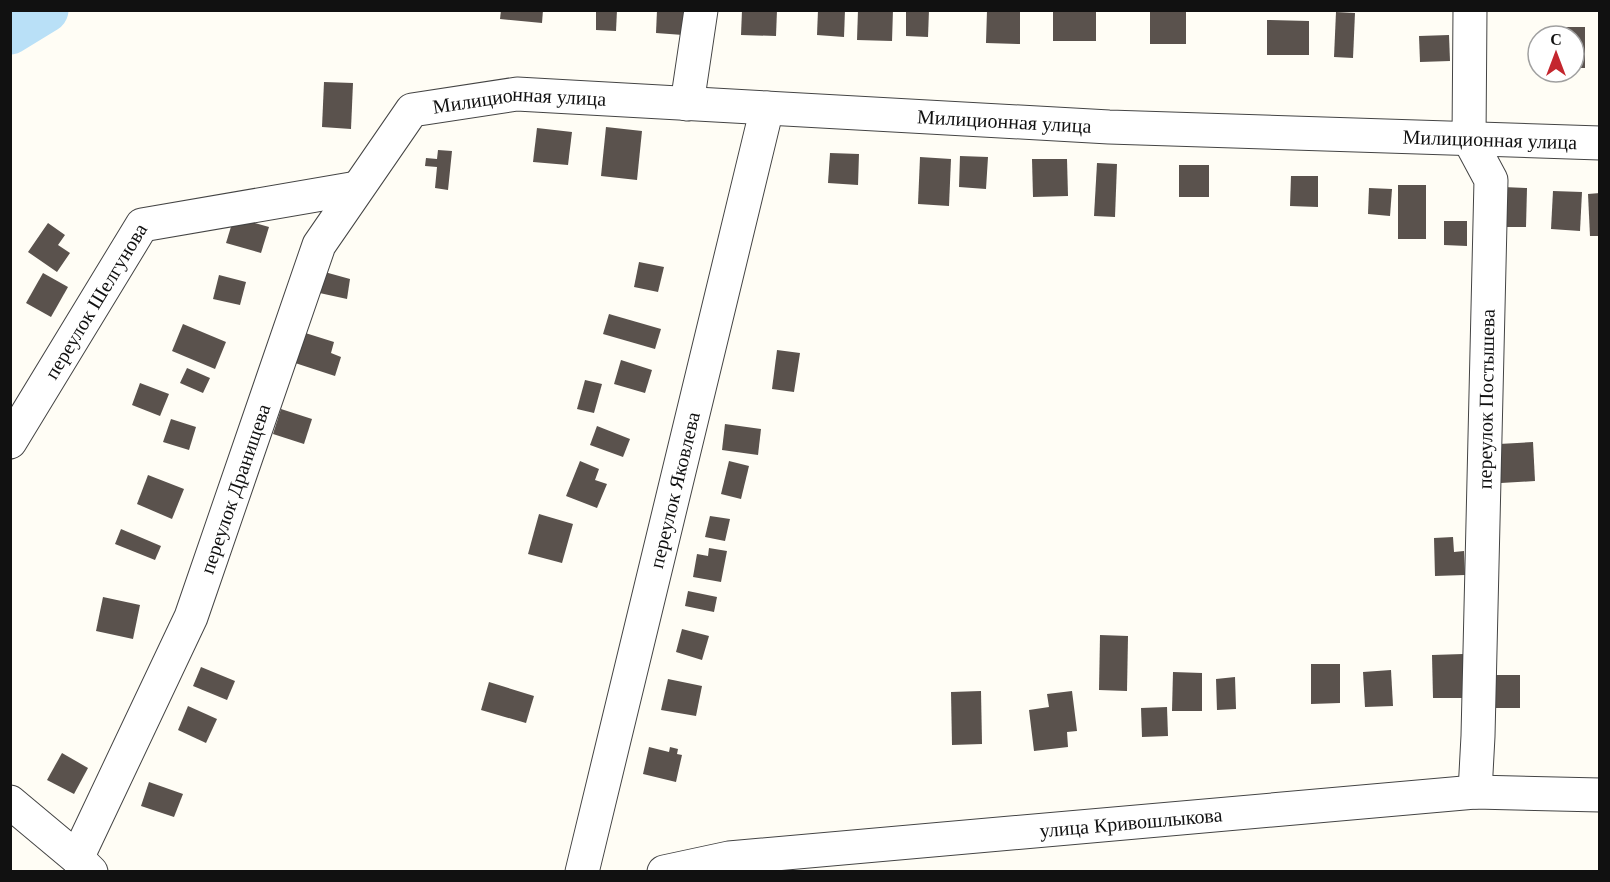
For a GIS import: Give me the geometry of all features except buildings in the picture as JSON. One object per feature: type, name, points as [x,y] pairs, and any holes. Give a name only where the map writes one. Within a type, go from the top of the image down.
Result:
[{"type":"street","points":[[687,104],[700,10]]},
{"type":"street","name":"переулок Постышева","points":[[1470,10],[1469,139],[1491,180],[1475,792]]},
{"type":"street","name":"Милиционная улица","points":[[412,110],[517,94],[1109,127],[1599,143]]},
{"type":"street","name":"переулок Яковлева","points":[[582,872],[767,108]]},
{"type":"street","name":"переулок Дранищева","points":[[84,865],[191,617],[319,245],[412,110]]},
{"type":"street","name":"переулок Шелгунова","points":[[10,442],[142,225],[357,188]]},
{"type":"street","name":"улица Кривошлыкова","points":[[671,871],[729,858],[1475,792],[1599,795]]},
{"type":"street","points":[[10,802],[84,865]]},
{"type":"waterway","points":[[10,32],[46,10]]}]
